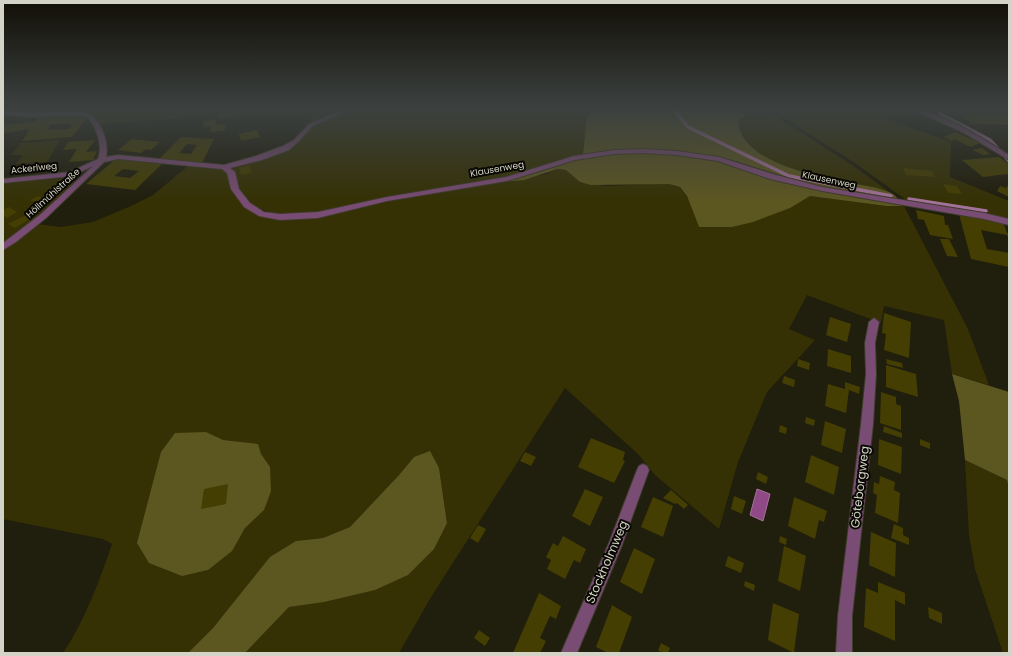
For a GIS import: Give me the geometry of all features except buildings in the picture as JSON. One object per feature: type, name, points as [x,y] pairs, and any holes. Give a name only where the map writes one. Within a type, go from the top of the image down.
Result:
[{"type":"street","points":[[102,141],[103,154],[101,160],[123,157],[188,165],[224,167],[282,149],[296,141]]},
{"type":"street","points":[[980,141],[1008,157]]},
{"type":"street","name":"Klausenweg","points":[[224,167],[231,172],[235,189],[248,205],[262,214],[280,217],[318,215],[387,199],[507,179],[580,157],[642,151],[677,153],[719,159],[773,177],[822,189],[971,214],[1009,222]]},
{"type":"street","name":"Ackerlweg","points":[[3,181],[67,174],[101,160]]},
{"type":"street","name":"Höllmühlstraße","points":[[3,247],[44,216],[84,179],[101,160]]},
{"type":"street","name":"Ackerlweg","points":[[67,174],[84,179]]},
{"type":"street","name":"Göteborgweg","points":[[844,653],[845,616],[867,424],[871,374],[870,343],[874,322]]},
{"type":"street","name":"Stockholmweg","points":[[569,653],[615,546],[642,470]]},
{"type":"shaded area","points":[[60,141],[47,162],[16,164],[23,155],[11,155],[21,143]]},
{"type":"shaded area","points":[[297,141],[584,141],[583,154],[560,159],[518,174],[381,198],[317,213],[274,214],[255,207],[241,193],[233,168],[290,148]]},
{"type":"shaded area","points":[[584,141],[746,141],[754,149],[770,159],[788,167],[828,178],[888,191],[900,201],[811,185],[732,160],[703,155],[614,151],[583,154]]},
{"type":"shaded area","points":[[747,141],[814,141],[852,165],[888,191],[829,179],[799,171],[772,161],[750,145]]},
{"type":"shaded area","points":[[820,141],[947,141],[951,142],[950,177],[1009,201],[1009,220],[909,202],[855,163]]},
{"type":"shaded area","points":[[618,153],[668,153],[715,160],[789,183],[904,206],[886,206],[810,196],[790,208],[753,222],[732,227],[699,227],[687,196],[680,187],[669,184],[591,185],[580,182],[566,170],[558,169],[524,180],[479,184],[529,175],[575,160]]},
{"type":"shaded area","points":[[188,166],[221,168],[226,170],[231,188],[238,199],[246,207],[286,220],[324,217],[383,201],[479,184],[503,183],[547,174],[558,169],[566,170],[580,182],[606,186],[669,184],[680,187],[687,196],[699,227],[732,227],[810,196],[886,206],[904,206],[968,329],[989,385],[952,374],[944,320],[884,306],[881,323],[807,295],[789,329],[815,340],[767,392],[738,462],[719,529],[655,475],[638,454],[565,388],[431,597],[399,653],[245,653],[289,607],[343,597],[447,523],[439,468],[414,457],[350,527],[323,538],[296,541],[234,603],[213,628],[188,653],[63,653],[85,614],[112,544],[103,539],[3,519],[3,249],[37,224],[61,227],[93,222],[131,206],[153,195]]},
{"type":"shaded area","points":[[66,178],[78,182],[3,245],[3,183]]},
{"type":"shaded area","points":[[952,374],[1009,392],[1009,489],[1007,480],[965,460],[959,401]]},
{"type":"shaded area","points":[[206,432],[223,440],[258,444],[261,454],[270,467],[271,491],[264,510],[245,528],[232,551],[208,570],[182,576],[149,563],[137,543],[161,452],[175,433]]},
{"type":"shaded area","points":[[430,451],[439,468],[447,523],[434,549],[408,575],[375,590],[324,602],[289,607],[245,653],[188,653],[213,628],[270,557],[296,541],[323,538],[350,527],[414,457]]},
{"type":"shaded area","points":[[965,460],[1007,480],[1009,489],[1009,653],[1003,653],[975,569],[969,535]]},
{"type":"shaded area","points":[[757,489],[770,494],[763,521],[750,515]]},
{"type":"waterway","points":[[716,141],[789,176],[891,196]]},
{"type":"waterway","points":[[991,141],[1009,161]]},
{"type":"waterway","points":[[909,199],[986,211]]}]
